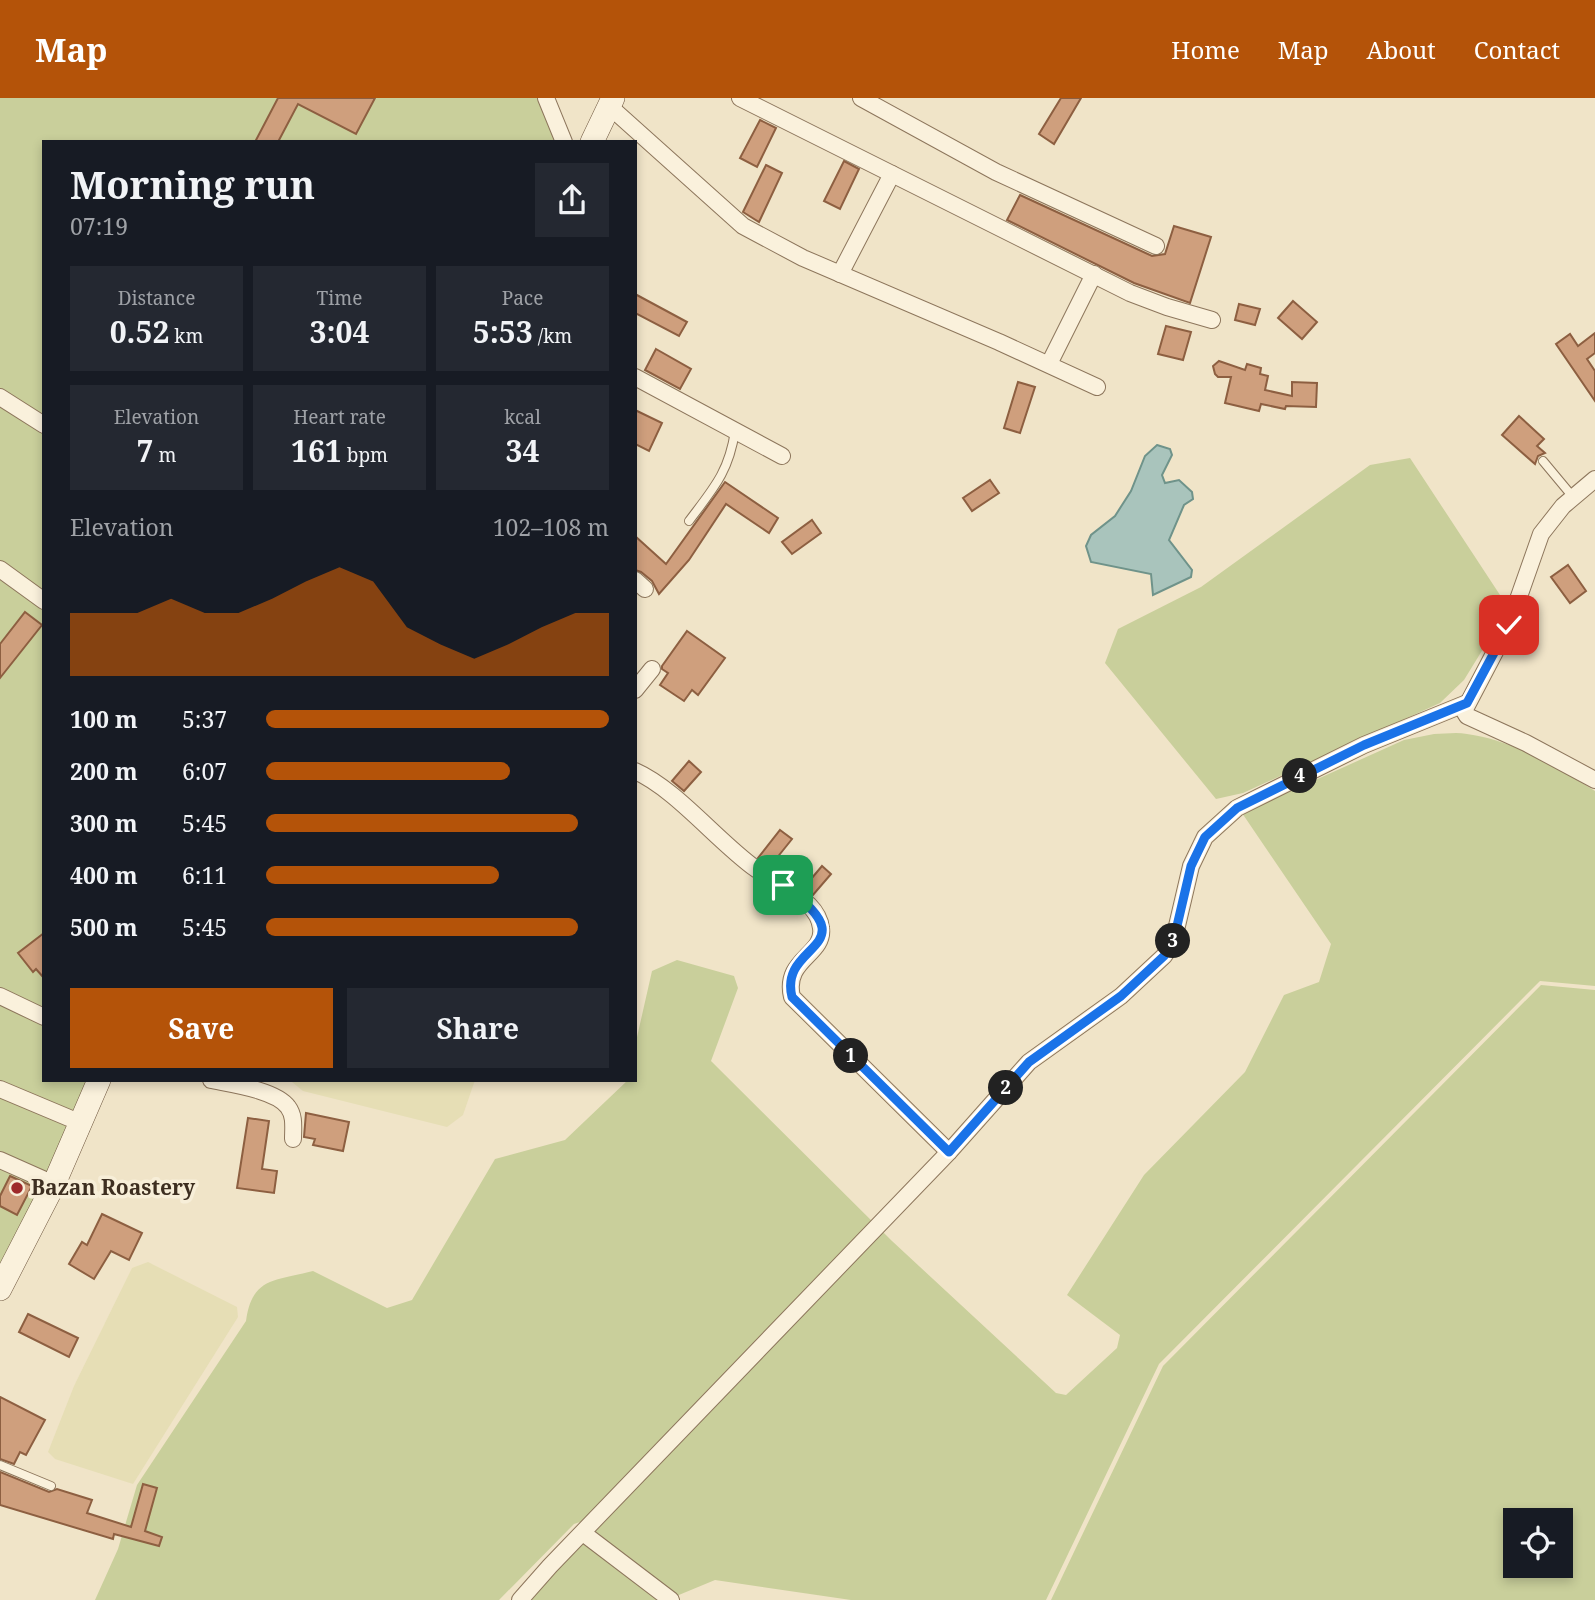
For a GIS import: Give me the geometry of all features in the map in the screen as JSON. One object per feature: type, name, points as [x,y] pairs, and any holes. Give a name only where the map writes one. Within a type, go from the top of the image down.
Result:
[{"type":"street","points":[[546,98],[563,140]]},
{"type":"street","points":[[740,98],[1130,293],[1212,320]]},
{"type":"street","points":[[861,98],[996,173],[1156,246]]},
{"type":"street","points":[[593,140],[610,102],[743,226],[803,258],[1097,387]]},
{"type":"street","points":[[840,274],[892,174]]},
{"type":"street","points":[[1049,364],[1094,274]]},
{"type":"street","points":[[637,378],[782,456]]},
{"type":"street","points":[[0,397],[42,424]]},
{"type":"street","points":[[1595,479],[1563,506],[1541,534],[1509,625],[1464,711],[1467,716],[1526,743],[1595,780]]},
{"type":"street","points":[[0,569],[42,600]]},
{"type":"street","points":[[637,688],[652,669]]},
{"type":"street","points":[[520,1600],[541,1575],[949,1152],[1029,1062],[1121,996],[1164,956],[1173,943],[1191,866],[1205,837],[1219,822],[1237,808],[1364,745],[1467,703]]},
{"type":"street","points":[[637,772],[666,792],[756,869],[783,885],[814,911],[821,925],[820,939],[792,972],[792,997],[949,1152]]},
{"type":"street","points":[[0,996],[42,1016]]},
{"type":"street","points":[[0,1289],[54,1184],[98,1082]]},
{"type":"street","points":[[219,1082],[264,1093],[288,1106],[293,1117],[293,1139]]},
{"type":"street","points":[[0,1088],[81,1123]]},
{"type":"street","points":[[0,1160],[54,1184]]},
{"type":"street","points":[[583,1533],[671,1600]]},
{"type":"lane","points":[[689,521],[729,463],[736,431]]},
{"type":"lane","points":[[1543,461],[1573,497]]},
{"type":"lane","points":[[0,1465],[51,1486]]},
{"type":"shaded area","points":[[292,1082],[474,1082],[463,1115],[447,1127],[303,1091]]},
{"type":"shaded area","points":[[148,1262],[237,1307],[238,1317],[133,1484],[55,1459],[48,1452],[74,1386],[132,1268]]},
{"type":"green space","points":[[0,98],[542,98],[557,140],[42,140],[42,1082],[91,1082],[0,1270]]},
{"type":"green space","points":[[1410,458],[1500,595],[1491,636],[1464,680],[1440,703],[1243,793],[1216,799],[1105,663],[1118,629],[1201,587],[1370,465]]},
{"type":"green space","points":[[1463,733],[1484,737],[1518,748],[1595,791],[1595,986],[1540,981],[1159,1364],[1046,1600],[851,1600],[715,1580],[674,1597],[583,1521],[574,1524],[499,1600],[95,1600],[118,1549],[137,1485],[246,1321],[249,1307],[260,1288],[277,1280],[313,1271],[387,1308],[412,1300],[495,1159],[565,1140],[626,1082],[637,1082],[637,1037],[652,971],[677,960],[734,976],[738,988],[711,1061],[892,1241],[1056,1393],[1066,1395],[1117,1348],[1120,1335],[1067,1295],[1144,1175],[1245,1072],[1284,995],[1319,982],[1331,944],[1242,813],[1404,740],[1434,734]]},
{"type":"green space","points":[[1541,985],[1595,990],[1595,1600],[1051,1600],[1163,1366]]},
{"type":"green space","points":[[582,1542],[590,1542],[667,1600],[527,1600]]},
{"type":"water","points":[[1157,445],[1170,449],[1172,455],[1162,475],[1165,483],[1179,480],[1192,492],[1193,499],[1184,505],[1169,540],[1192,570],[1191,577],[1153,595],[1151,574],[1091,562],[1086,546],[1091,535],[1115,516],[1131,491],[1145,456]]},
{"type":"building","points":[[278,98],[375,98],[356,134],[298,104],[279,140],[256,140]]},
{"type":"building","points":[[1061,98],[1081,98],[1054,144],[1039,134]]},
{"type":"building","points":[[760,120],[776,128],[757,167],[740,158]]},
{"type":"building","points":[[844,161],[859,169],[840,209],[824,201]]},
{"type":"building","points":[[766,165],[782,173],[759,222],[743,212]]},
{"type":"building","points":[[1020,195],[1152,256],[1165,254],[1174,226],[1211,237],[1190,303],[1134,283],[1007,220]]},
{"type":"building","points":[[637,295],[687,322],[679,336],[637,314]]},
{"type":"building","points":[[1293,301],[1317,322],[1302,339],[1278,318]]},
{"type":"building","points":[[1239,304],[1260,309],[1255,325],[1235,320]]},
{"type":"building","points":[[1166,326],[1191,332],[1183,360],[1158,354]]},
{"type":"building","points":[[1595,333],[1595,353],[1587,359],[1595,371],[1595,401],[1556,344],[1570,334],[1578,346]]},
{"type":"building","points":[[656,349],[691,369],[680,389],[645,370]]},
{"type":"building","points":[[1219,361],[1245,370],[1247,364],[1261,368],[1260,374],[1268,376],[1265,390],[1292,396],[1292,382],[1317,383],[1316,407],[1286,406],[1285,409],[1261,404],[1259,411],[1225,403],[1231,377],[1218,377],[1215,374],[1213,366]]},
{"type":"building","points":[[1018,382],[1035,387],[1020,433],[1004,428]]},
{"type":"building","points":[[637,411],[662,423],[649,451],[637,445]]},
{"type":"building","points":[[1519,416],[1544,439],[1537,446],[1545,453],[1538,456],[1535,464],[1502,435]]},
{"type":"building","points":[[990,480],[999,493],[972,511],[963,498]]},
{"type":"building","points":[[725,482],[778,518],[769,533],[726,504],[689,560],[659,594],[652,581],[637,571],[637,538],[666,564]]},
{"type":"building","points":[[812,520],[821,533],[792,554],[782,542]]},
{"type":"building","points":[[1568,565],[1586,591],[1570,603],[1551,577]]},
{"type":"building","points":[[25,612],[42,625],[0,678],[0,644]]},
{"type":"building","points":[[687,631],[725,658],[698,695],[692,690],[684,701],[660,685],[668,673],[662,666]]},
{"type":"building","points":[[689,761],[701,772],[684,791],[672,781]]},
{"type":"building","points":[[780,830],[792,839],[776,859],[806,885],[822,866],[831,874],[813,895],[758,858]]},
{"type":"building","points":[[42,935],[42,976],[36,969],[33,972],[18,953]]},
{"type":"building","points":[[306,1113],[349,1122],[343,1151],[313,1145],[315,1139],[304,1137]]},
{"type":"building","points":[[248,1118],[269,1121],[262,1169],[277,1171],[274,1193],[237,1188]]},
{"type":"building","name":"Bazan Roastery","points":[[10,1176],[32,1186],[17,1215],[0,1206],[0,1196]]},
{"type":"building","points":[[102,1214],[142,1233],[129,1260],[111,1251],[94,1279],[69,1264],[82,1242],[87,1245]]},
{"type":"building","points":[[28,1314],[78,1338],[69,1357],[19,1332]]},
{"type":"building","points":[[0,1397],[45,1420],[26,1455],[20,1452],[14,1464],[0,1459]]},
{"type":"building","points":[[0,1472],[49,1492],[57,1489],[92,1500],[87,1513],[131,1527],[143,1484],[157,1488],[145,1531],[162,1537],[159,1546],[114,1534],[113,1539],[0,1505]]},
{"type":"place","name":"Bazan Roastery","points":[[17,1188]]},
{"type":"route","points":[[783,885],[814,911],[822,931],[818,944],[792,972],[792,997],[949,1152],[1029,1062],[1121,996],[1164,956],[1173,943],[1191,866],[1205,837],[1219,822],[1237,808],[1364,745],[1467,703],[1509,625]]}]
